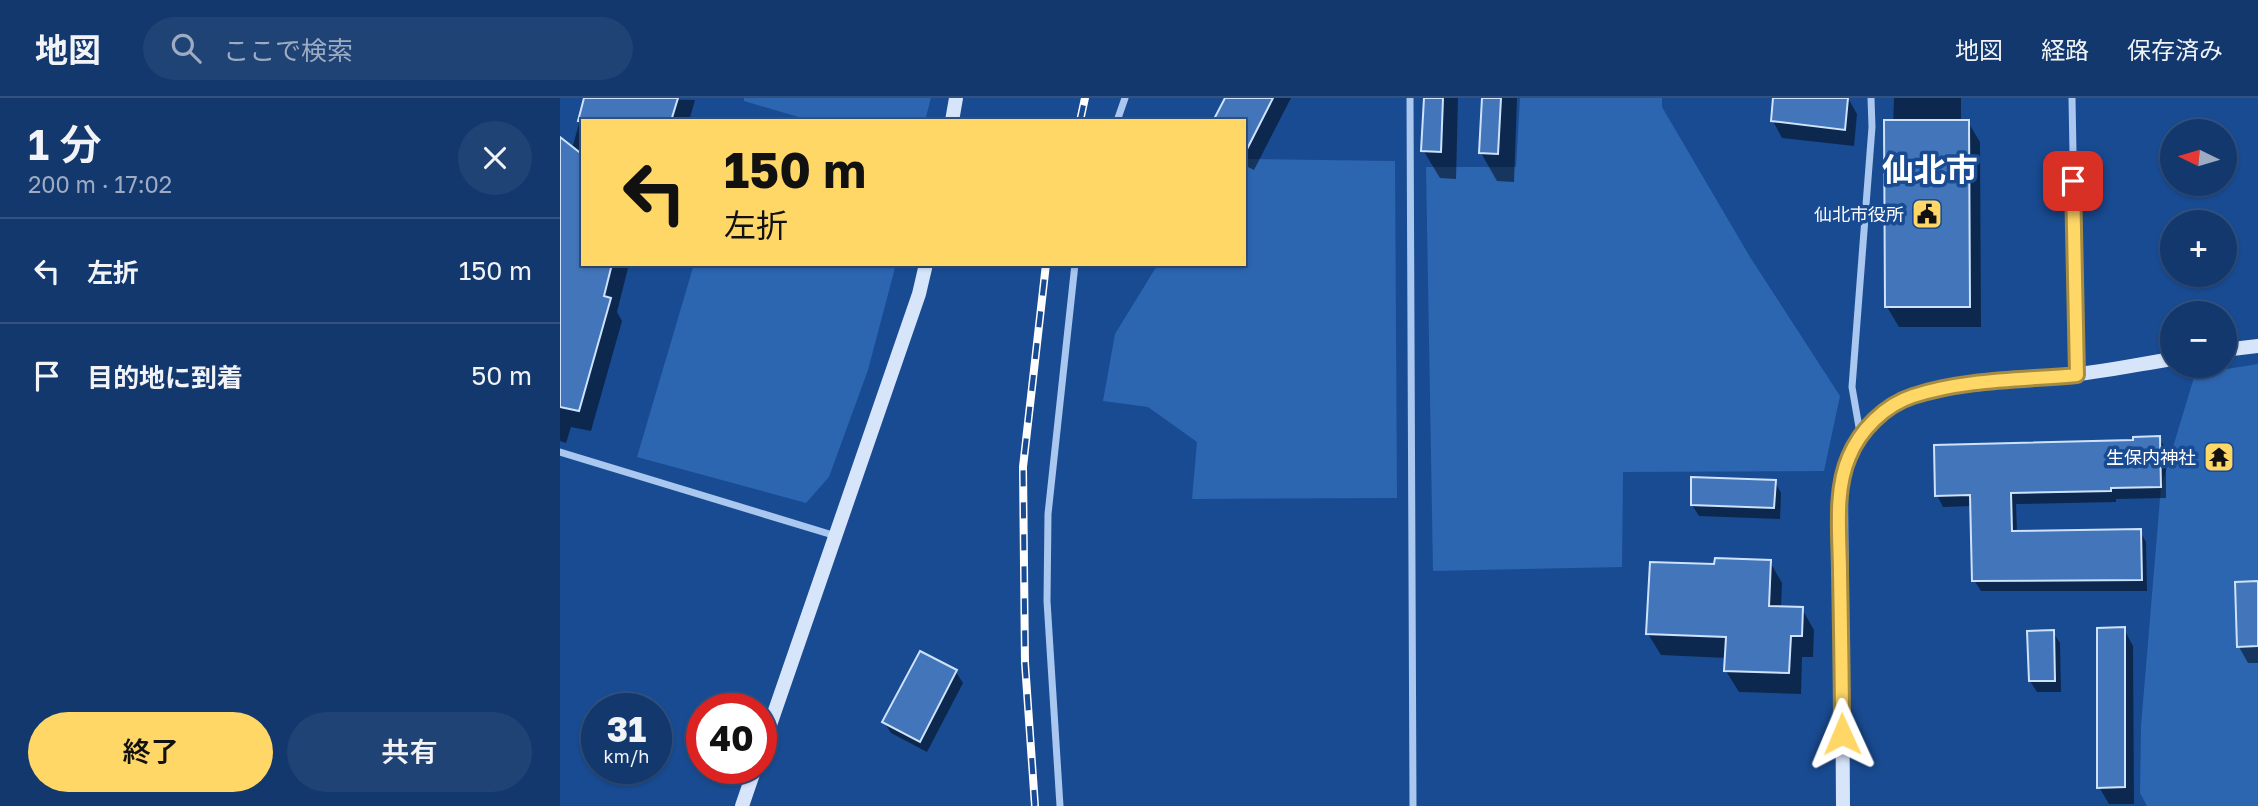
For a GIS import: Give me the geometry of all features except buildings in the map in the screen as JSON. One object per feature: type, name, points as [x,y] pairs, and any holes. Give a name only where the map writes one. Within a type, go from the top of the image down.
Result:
[{"type":"street","points":[[952,119],[956,98]]},
{"type":"street","points":[[1118,119],[1125,98]]},
{"type":"street","points":[[1410,98],[1413,806]]},
{"type":"street","points":[[1860,434],[1852,387],[1872,127],[1871,98]]},
{"type":"street","points":[[2072,98],[2077,375]]},
{"type":"street","points":[[777,705],[919,295],[926,266]]},
{"type":"street","points":[[1060,806],[1047,601],[1048,514],[1075,266]]},
{"type":"street","points":[[2237,348],[2258,346]]},
{"type":"street","points":[[1843,806],[1841,489],[1848,458],[1860,434],[1879,415],[1911,397],[1959,386],[2077,375],[2160,361]]},
{"type":"street","points":[[560,452],[836,536]]},
{"type":"street","points":[[742,806],[750,784]]},
{"type":"shaded area","points":[[744,98],[931,98],[926,119],[805,119],[744,101]]},
{"type":"shaded area","points":[[1520,98],[1662,98],[1662,107],[1750,257],[1840,396],[1824,471],[1623,472],[1622,567],[1433,571],[1426,167],[1516,167]]},
{"type":"shaded area","points":[[1246,159],[1395,161],[1397,498],[1192,499],[1197,442],[1148,407],[1103,401],[1115,334],[1157,266],[1246,266]]},
{"type":"shaded area","points":[[693,266],[895,266],[868,370],[829,477],[806,503],[637,457]]},
{"type":"shaded area","points":[[2258,364],[2258,806],[2147,806],[2140,793],[2141,726],[2161,487],[2194,378],[2237,378],[2237,367]]},
{"type":"railway","points":[[1080,119],[1085,98]]},
{"type":"railway","points":[[1035,806],[1025,663],[1023,467],[1046,266]]},
{"type":"place","name":"仙北市役所","points":[[1927,214]]},
{"type":"place","name":"生保内神社","points":[[2219,457]]},
{"type":"district","name":"仙北市","points":[[1930,169]]},
{"type":"route","points":[[1842,734],[1841,489],[1848,458],[1860,434],[1879,415],[1911,397],[1959,386],[2077,375],[2073,181]]}]
